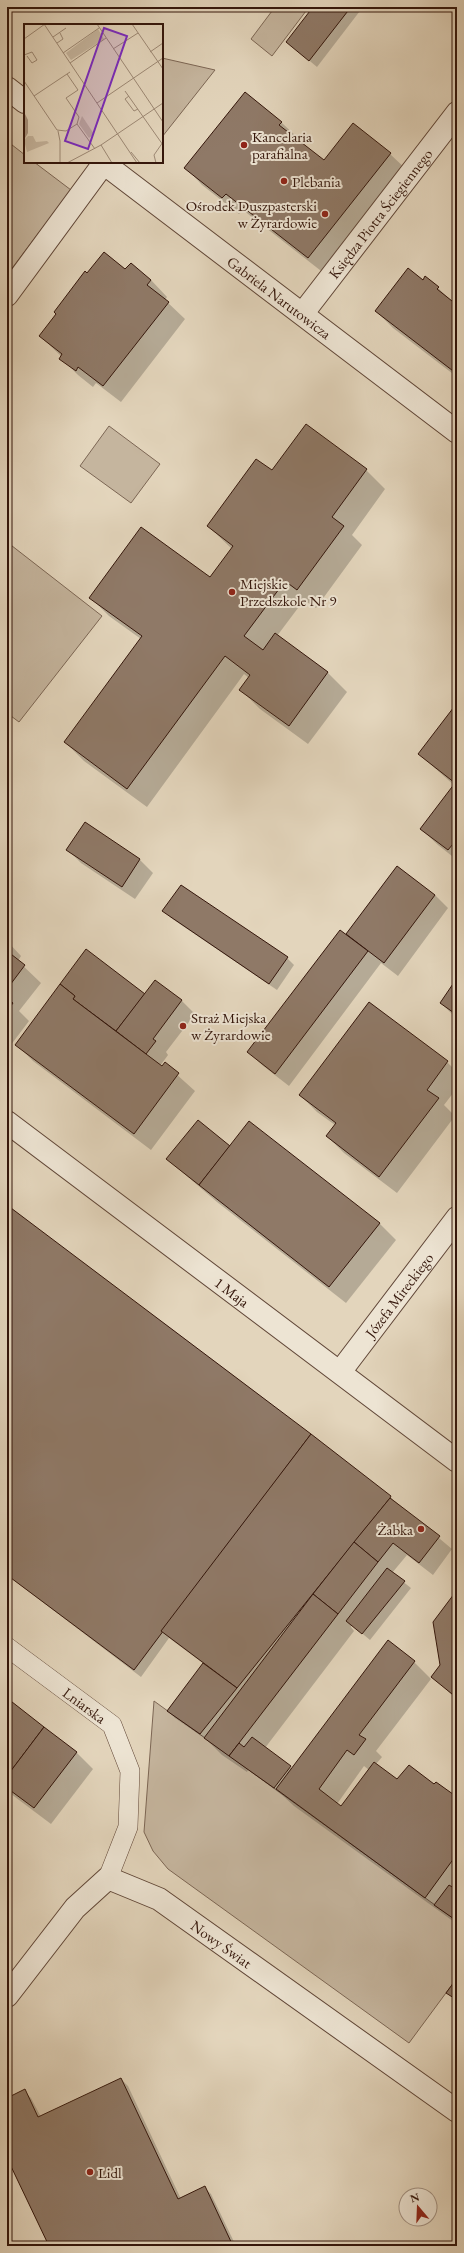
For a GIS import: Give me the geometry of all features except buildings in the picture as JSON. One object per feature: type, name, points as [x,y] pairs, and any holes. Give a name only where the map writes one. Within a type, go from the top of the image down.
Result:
[{"type":"street","points":[[7,88],[24,101]]},
{"type":"street","name":"Księdza Piotra Ściegiennego","points":[[303,313],[457,113]]},
{"type":"street","points":[[7,295],[103,163]]},
{"type":"street","name":"Gabriela Narutowicza","points":[[103,163],[303,313],[457,432]]},
{"type":"street","name":"1 Maja","points":[[7,1122],[457,1461]]},
{"type":"street","name":"Józefa Mireckiego","points":[[340,1372],[457,1218]]},
{"type":"street","points":[[7,1996],[75,1908],[108,1878]]},
{"type":"street","name":"Nowy Świat","points":[[108,1878],[159,1899],[457,2111]]},
{"type":"lane","name":"Lniarska","points":[[7,1648],[112,1725],[130,1771],[128,1827],[108,1878]]},
{"type":"shaded area","points":[[275,7],[309,7],[272,56],[251,39]]},
{"type":"shaded area","points":[[163,58],[215,70],[163,136]]},
{"type":"shaded area","points":[[7,141],[24,154],[24,163],[35,163],[71,190],[7,275]]},
{"type":"shaded area","points":[[109,426],[160,464],[131,503],[80,466]]},
{"type":"shaded area","points":[[7,542],[102,616],[19,722],[7,713]]},
{"type":"shaded area","points":[[154,1701],[457,1921],[457,1978],[409,2043],[168,1869],[153,1851],[144,1832]]},
{"type":"place","name":"Kancelaria parafialna","points":[[244,145]]},
{"type":"place","name":"Plebania","points":[[284,181]]},
{"type":"place","name":"Ośrodek Duszpasterski w Żyrardowie","points":[[325,214]]},
{"type":"place","name":"Miejskie Przedszkole Nr 9","points":[[232,592]]},
{"type":"place","name":"Straż Miejska w Żyrardowie","points":[[183,1026]]},
{"type":"place","name":"Żabka","points":[[421,1529]]},
{"type":"place","name":"Lidl","points":[[90,2172]]}]
